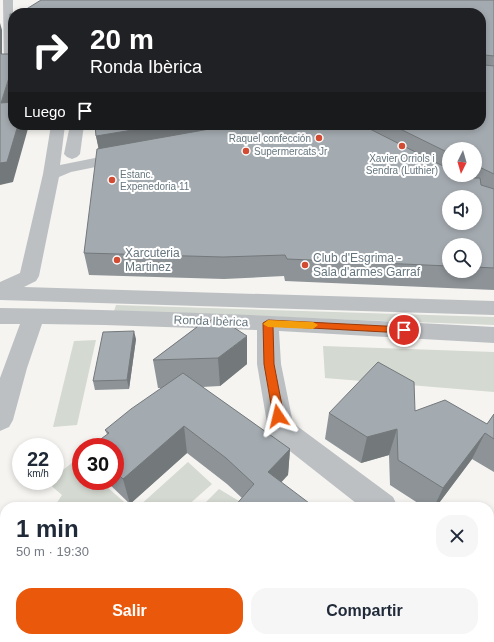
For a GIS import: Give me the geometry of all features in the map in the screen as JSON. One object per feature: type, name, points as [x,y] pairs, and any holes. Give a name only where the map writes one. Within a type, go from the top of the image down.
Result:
[{"type":"street","points":[[5,3],[8,66]]},
{"type":"street","points":[[0,292],[29,276],[51,174],[57,130]]},
{"type":"street","points":[[72,154],[76,130]]},
{"type":"street","points":[[51,174],[67,168],[136,155]]},
{"type":"street","name":"Ronda Ibèrica","points":[[0,292],[494,308]]},
{"type":"street","name":"Ronda Ibèrica","points":[[0,316],[104,317],[268,323],[494,335]]},
{"type":"street","points":[[0,420],[24,338],[34,316]]},
{"type":"street","points":[[268,323],[269,364],[281,429],[376,502]]},
{"type":"shaded area","points":[[116,305],[494,317],[494,325],[114,311]]},
{"type":"shaded area","points":[[96,340],[77,425],[53,427],[74,341]]},
{"type":"shaded area","points":[[323,346],[494,352],[494,392],[325,378]]},
{"type":"shaded area","points":[[188,462],[212,484],[192,502],[144,502]]},
{"type":"shaded area","points":[[72,463],[72,490],[110,490],[124,502],[57,502],[62,495],[56,490],[64,490],[64,469]]},
{"type":"shaded area","points":[[219,489],[241,502],[206,502]]},
{"type":"building","points":[[41,0],[494,0],[494,56],[486,55],[486,8],[28,8]]},
{"type":"building","points":[[0,52],[1,54],[8,54],[8,81],[1,103],[8,102],[8,130],[17,130],[7,162],[0,163]]},
{"type":"building","points":[[486,65],[494,66],[494,174],[482,168],[482,142],[442,142],[442,150],[402,130],[486,130]]},
{"type":"building","points":[[95,130],[133,130],[96,136]]},
{"type":"building","points":[[204,130],[372,130],[442,165],[442,182],[481,182],[481,185],[494,189],[494,268],[482,267],[482,238],[442,238],[442,266],[287,259],[285,255],[223,257],[84,253],[97,149]]},
{"type":"building","points":[[216,316],[247,336],[218,358],[153,360],[201,324],[204,326]]},
{"type":"building","points":[[134,331],[127,380],[93,381],[103,332]]},
{"type":"building","points":[[378,362],[414,382],[415,411],[445,400],[487,424],[494,414],[494,439],[485,433],[443,488],[398,460],[397,429],[367,437],[329,413]]},
{"type":"building","points":[[183,373],[290,449],[268,472],[308,502],[238,502],[254,484],[226,458],[184,426],[124,478],[124,438],[102,438],[109,433],[105,430],[131,409]]},
{"type":"slow traffic","points":[[268,324],[313,325]]},
{"type":"place","name":"Raquel confección","points":[[319,138]]},
{"type":"place","name":"Xavier Orriols i Sendra (Luthier)","points":[[402,146]]},
{"type":"place","name":"Supermercats Jr","points":[[246,151]]},
{"type":"place","name":"Estanc. Expenedoria 11","points":[[112,180]]},
{"type":"place","name":"Xarcuteria Martinez","points":[[117,260]]},
{"type":"place","name":"Club d'Esgrima - Sala d'armes Garraf","points":[[305,265]]},
{"type":"route","points":[[278,416],[269,364],[270,344],[268,323],[404,330]]}]
